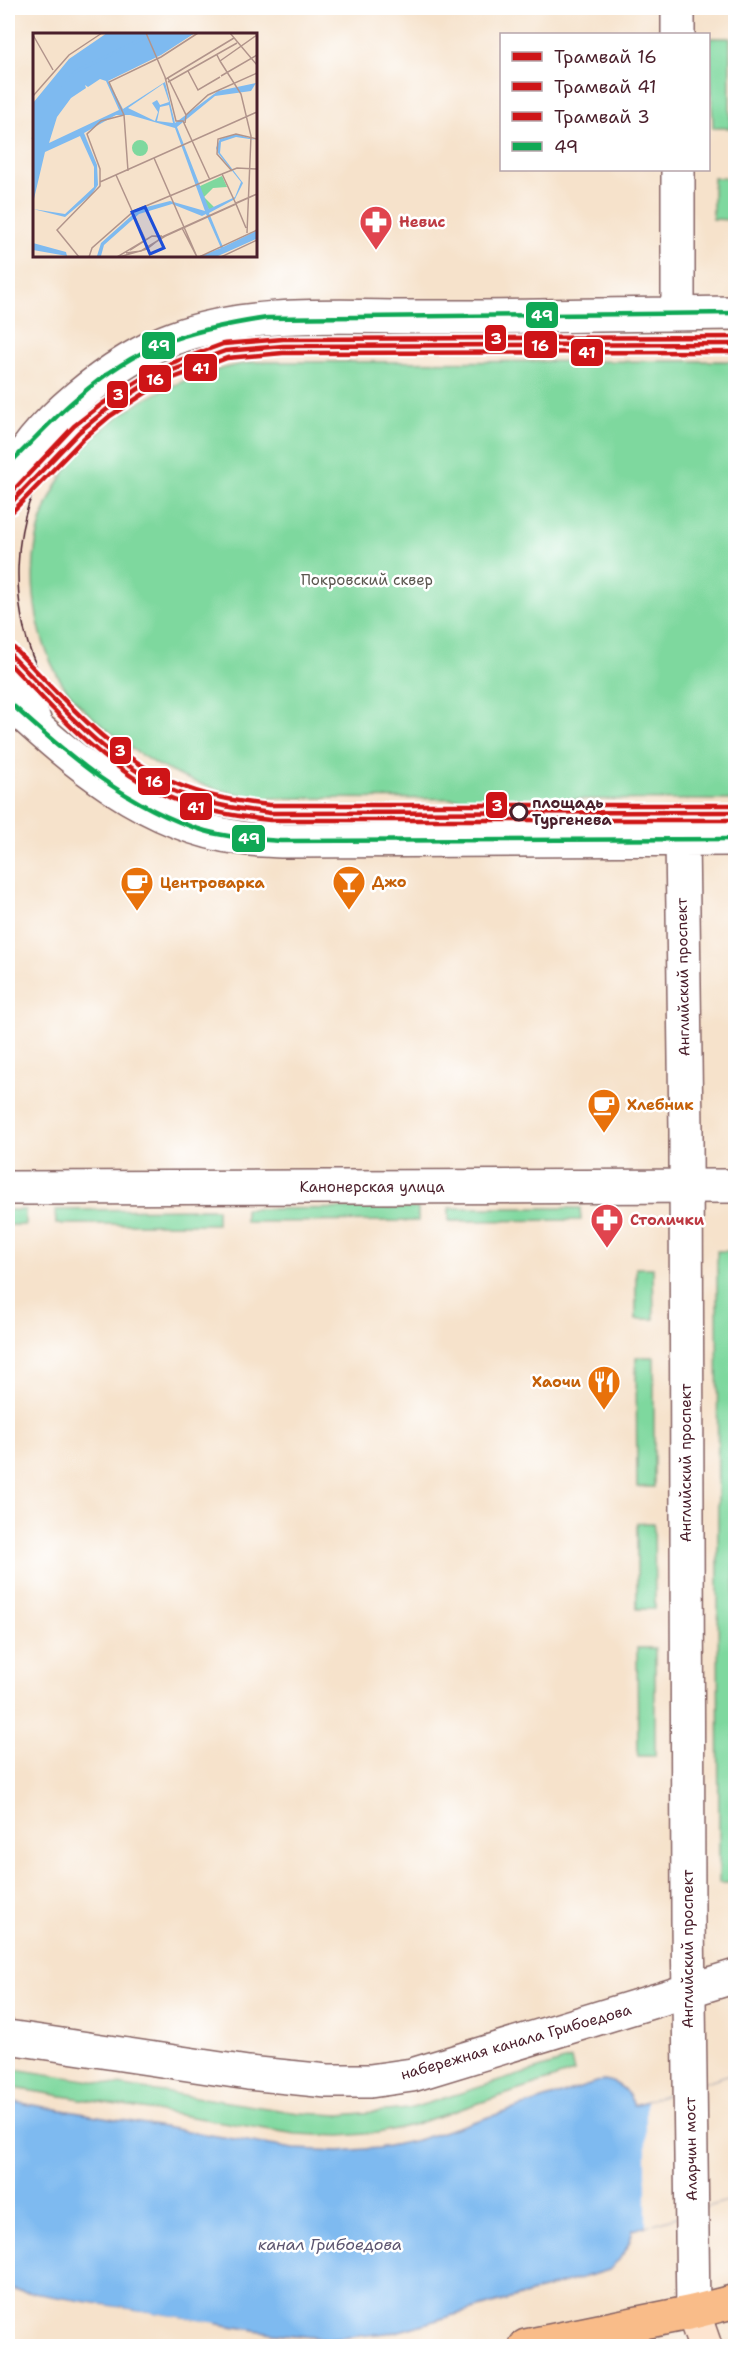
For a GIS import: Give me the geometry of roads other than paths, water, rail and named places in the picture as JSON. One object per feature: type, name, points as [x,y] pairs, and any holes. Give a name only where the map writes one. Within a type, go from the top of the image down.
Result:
[{"type":"main road","points":[[525,2346],[693,2312],[735,2301]]},
{"type":"main road","points":[[682,2346],[693,2312]]},
{"type":"main road","points":[[693,2312],[705,2346]]},
{"type":"street","points":[[678,8],[678,33]]},
{"type":"street","points":[[678,171],[678,314]]},
{"type":"street","points":[[8,485],[18,456],[87,389],[129,360],[174,338],[231,324],[267,318],[735,313]]},
{"type":"street","points":[[8,665],[38,729]]},
{"type":"street","points":[[8,701],[72,759],[131,800],[178,822],[240,838],[282,841],[735,839]]},
{"type":"street","name":"Английский проспект","points":[[682,839],[690,2087]]},
{"type":"street","name":"Канонерская улица","points":[[8,1188],[735,1186]]},
{"type":"street","name":"набережная канала Грибоедова","points":[[8,2037],[248,2073],[327,2081],[370,2081],[411,2075],[735,1976]]},
{"type":"street","name":"Аларчин мост","points":[[690,2087],[693,2312]]},
{"type":"water","name":"канал Грибоедова","points":[[735,2073],[735,2198],[633,2230],[625,2252],[609,2270],[396,2332],[332,2339],[273,2333],[8,2289],[8,2101],[294,2149],[339,2151],[379,2148],[417,2140],[605,2080],[623,2088],[634,2105]]},
{"type":"tram line","name":"3","points":[[8,496],[74,426],[102,404],[161,367],[223,344],[283,339],[736,337]]},
{"type":"tram line","name":"16","points":[[8,506],[79,432],[106,410],[165,373],[225,351],[283,346],[736,344]]},
{"type":"tram line","name":"41","points":[[13,511],[84,438],[110,416],[168,380],[227,358],[283,353],[736,352]]},
{"type":"tram line","points":[[73,717],[53,692],[36,665],[22,618],[18,566],[20,540],[34,491],[46,470],[79,432]]},
{"type":"tram line","name":"3","points":[[13,647],[89,724],[130,758],[177,784],[223,798],[270,805],[736,805]]},
{"type":"tram line","name":"16","points":[[8,652],[85,731],[128,765],[176,792],[222,806],[270,813],[736,812]]},
{"type":"tram line","name":"41","points":[[8,662],[78,734],[117,766],[160,793],[186,804],[214,811],[270,820],[736,820]]},
{"type":"place","name":"Невис","points":[[376,251]]},
{"type":"place","name":"площадь Тургенева","points":[[519,812]]},
{"type":"place","name":"Джо","points":[[349,911]]},
{"type":"place","name":"Центроварка","points":[[137,912]]},
{"type":"place","name":"Хлебник","points":[[604,1134]]},
{"type":"place","name":"Столички","points":[[607,1249]]},
{"type":"place","name":"Хаочи","points":[[604,1411]]},
{"type":"park label","name":"Покровский сквер","points":[[367,580]]}]
